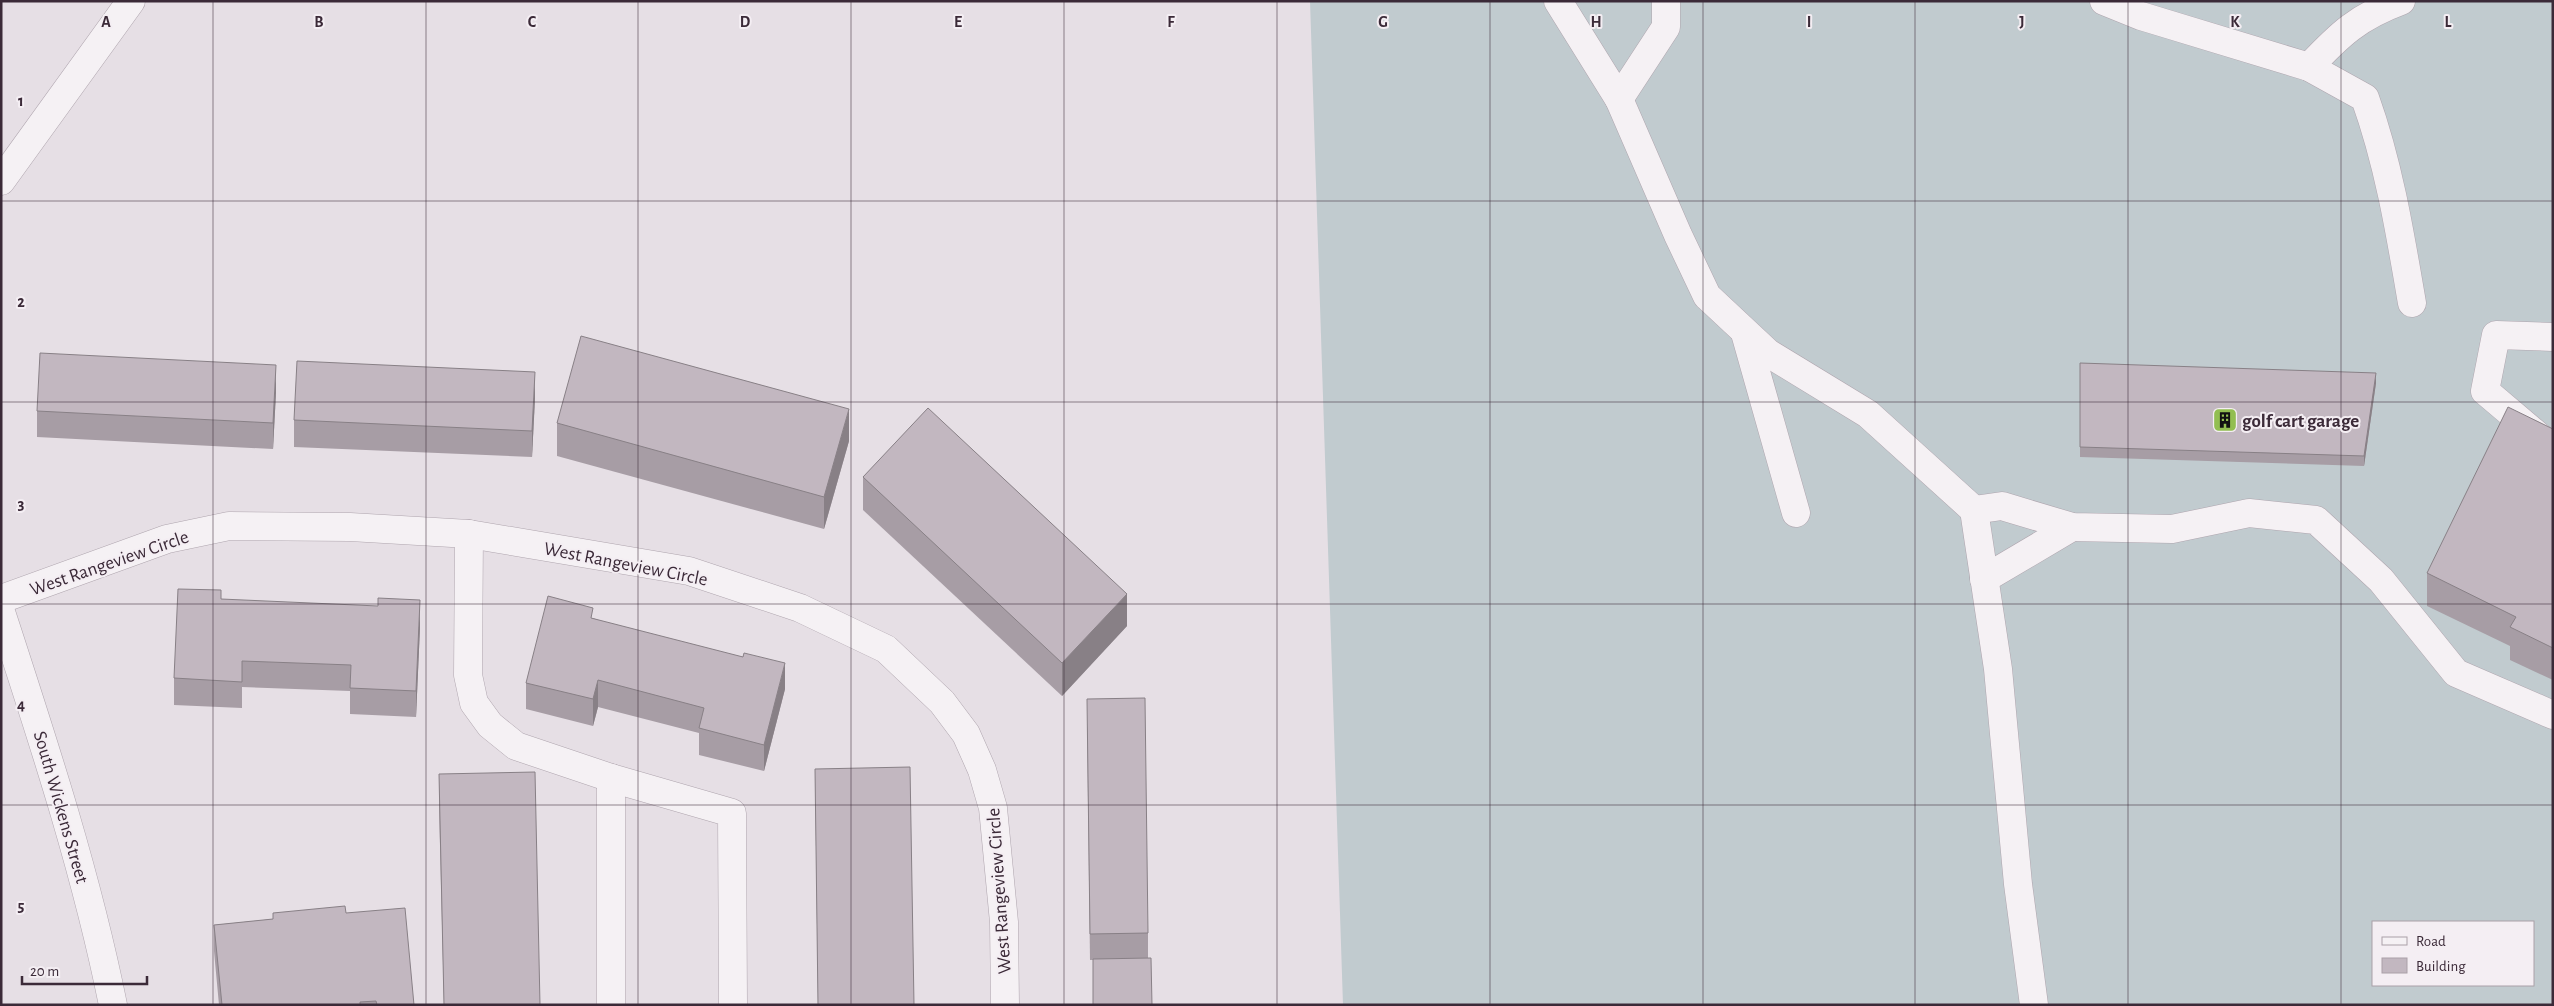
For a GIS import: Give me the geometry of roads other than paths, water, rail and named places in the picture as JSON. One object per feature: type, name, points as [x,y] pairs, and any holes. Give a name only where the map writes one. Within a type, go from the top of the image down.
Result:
[{"type":"street","points":[[1,181],[131,1]]},
{"type":"street","points":[[1558,1],[1619,99],[1678,235],[1707,296],[1768,354],[1868,414],[1974,510],[1998,668],[2018,884],[2034,1005]]},
{"type":"street","points":[[1619,99],[1666,27],[1666,1]]},
{"type":"street","points":[[2104,1],[2141,16],[2309,67],[2365,98],[2380,142],[2396,209],[2412,303]]},
{"type":"street","points":[[2309,67],[2340,34],[2372,12],[2401,1]]},
{"type":"street","points":[[1745,332],[1796,514]]},
{"type":"street","points":[[2553,337],[2496,335],[2485,391],[2544,441],[2553,444]]},
{"type":"street","points":[[1974,510],[2002,506],[2072,527],[2172,529],[2249,513],[2316,520],[2381,580],[2456,673],[2553,715]]},
{"type":"street","name":"West Rangeview Circle","points":[[1,599],[166,539],[229,526],[350,527],[469,534],[689,571],[800,608],[886,649],[942,702],[966,734],[982,770],[993,808],[998,844],[1004,922],[1005,1005]]},
{"type":"street","points":[[1984,579],[2072,527]]},
{"type":"street","points":[[469,534],[468,675],[474,703],[490,725],[516,746],[611,778],[732,813],[733,1005]]},
{"type":"street","name":"South Wickens Street","points":[[1,612],[56,778],[102,946],[114,1005]]},
{"type":"street","points":[[611,778],[611,1005]]},
{"type":"place","name":"golf cart garage","points":[[2225,420]]}]
